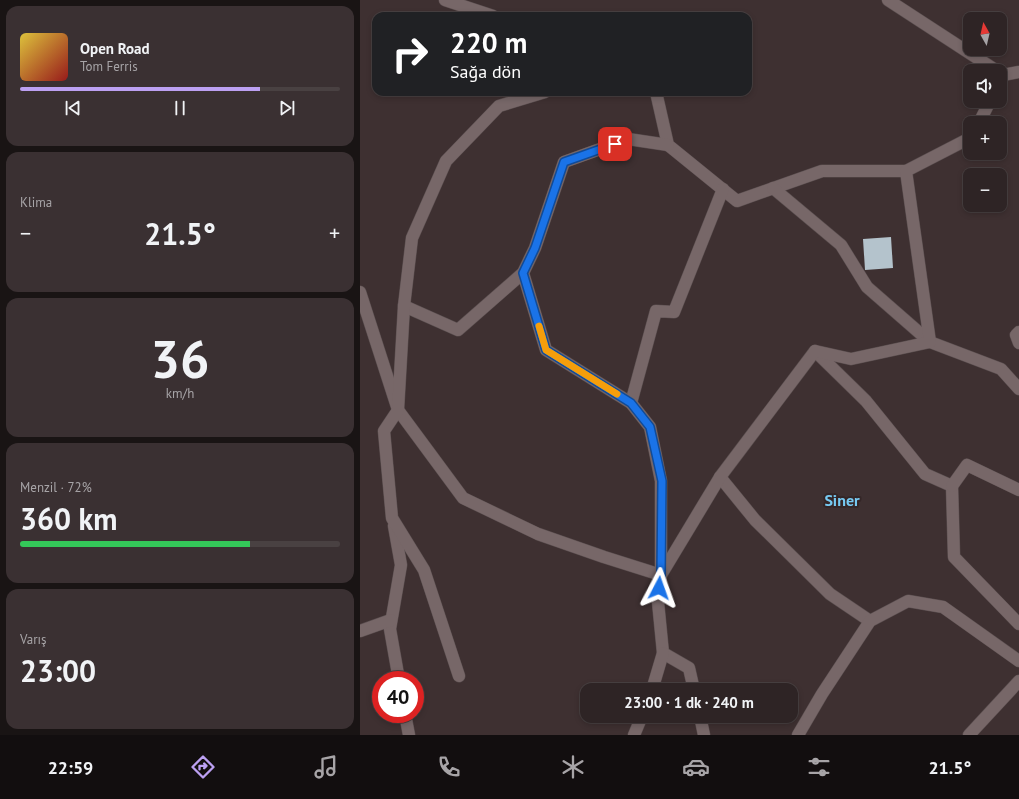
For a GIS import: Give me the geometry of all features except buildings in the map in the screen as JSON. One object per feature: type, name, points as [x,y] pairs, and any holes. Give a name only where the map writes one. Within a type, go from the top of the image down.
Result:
[{"type":"street","points":[[445,0],[481,12]]},
{"type":"street","points":[[888,0],[984,64]]},
{"type":"street","points":[[1007,74],[1019,72]]},
{"type":"street","points":[[397,671],[390,629],[401,565],[393,519],[384,431],[398,410],[404,306],[412,238],[446,161],[499,106],[532,96]]},
{"type":"street","points":[[657,96],[668,145]]},
{"type":"street","points":[[404,306],[458,330],[523,273],[535,248],[564,162],[628,139],[668,145],[738,201],[822,171],[906,171],[963,142]]},
{"type":"street","points":[[906,171],[930,342]]},
{"type":"street","points":[[773,188],[841,245],[867,287],[930,342],[1001,369],[1019,380]]},
{"type":"street","points":[[631,403],[656,311],[674,312],[723,189]]},
{"type":"street","points":[[523,273],[546,350],[631,403],[650,427],[662,481],[661,575],[658,602],[663,653],[654,683]]},
{"type":"street","points":[[360,292],[398,410],[463,498],[538,534],[661,575]]},
{"type":"street","points":[[1019,332],[1016,335],[1019,343]]},
{"type":"street","points":[[815,351],[851,359],[930,342]]},
{"type":"street","points":[[661,575],[720,477],[815,351]]},
{"type":"street","points":[[815,351],[866,401],[926,474],[952,486]]},
{"type":"street","points":[[1001,369],[1019,389]]},
{"type":"street","points":[[1019,490],[967,464],[952,486],[954,557],[1019,624]]},
{"type":"street","points":[[720,477],[756,520],[830,594],[870,621]]},
{"type":"street","points":[[393,519],[424,570],[459,676]]},
{"type":"street","points":[[798,735],[822,694],[870,621],[908,602],[943,607],[1019,661]]},
{"type":"street","points":[[360,632],[391,620]]},
{"type":"street","points":[[663,653],[689,668],[692,683]]},
{"type":"street","points":[[969,735],[1019,681]]},
{"type":"street","points":[[407,723],[409,735]]},
{"type":"street","points":[[634,735],[639,723]]},
{"type":"street","points":[[701,723],[704,735]]},
{"type":"slow traffic","points":[[539,326],[546,350],[617,394]]},
{"type":"district","name":"Siner","points":[[842,500]]},
{"type":"route","points":[[615,144],[564,162],[535,248],[523,273],[546,350],[631,403],[650,427],[662,481],[661,575],[659,588]]}]
